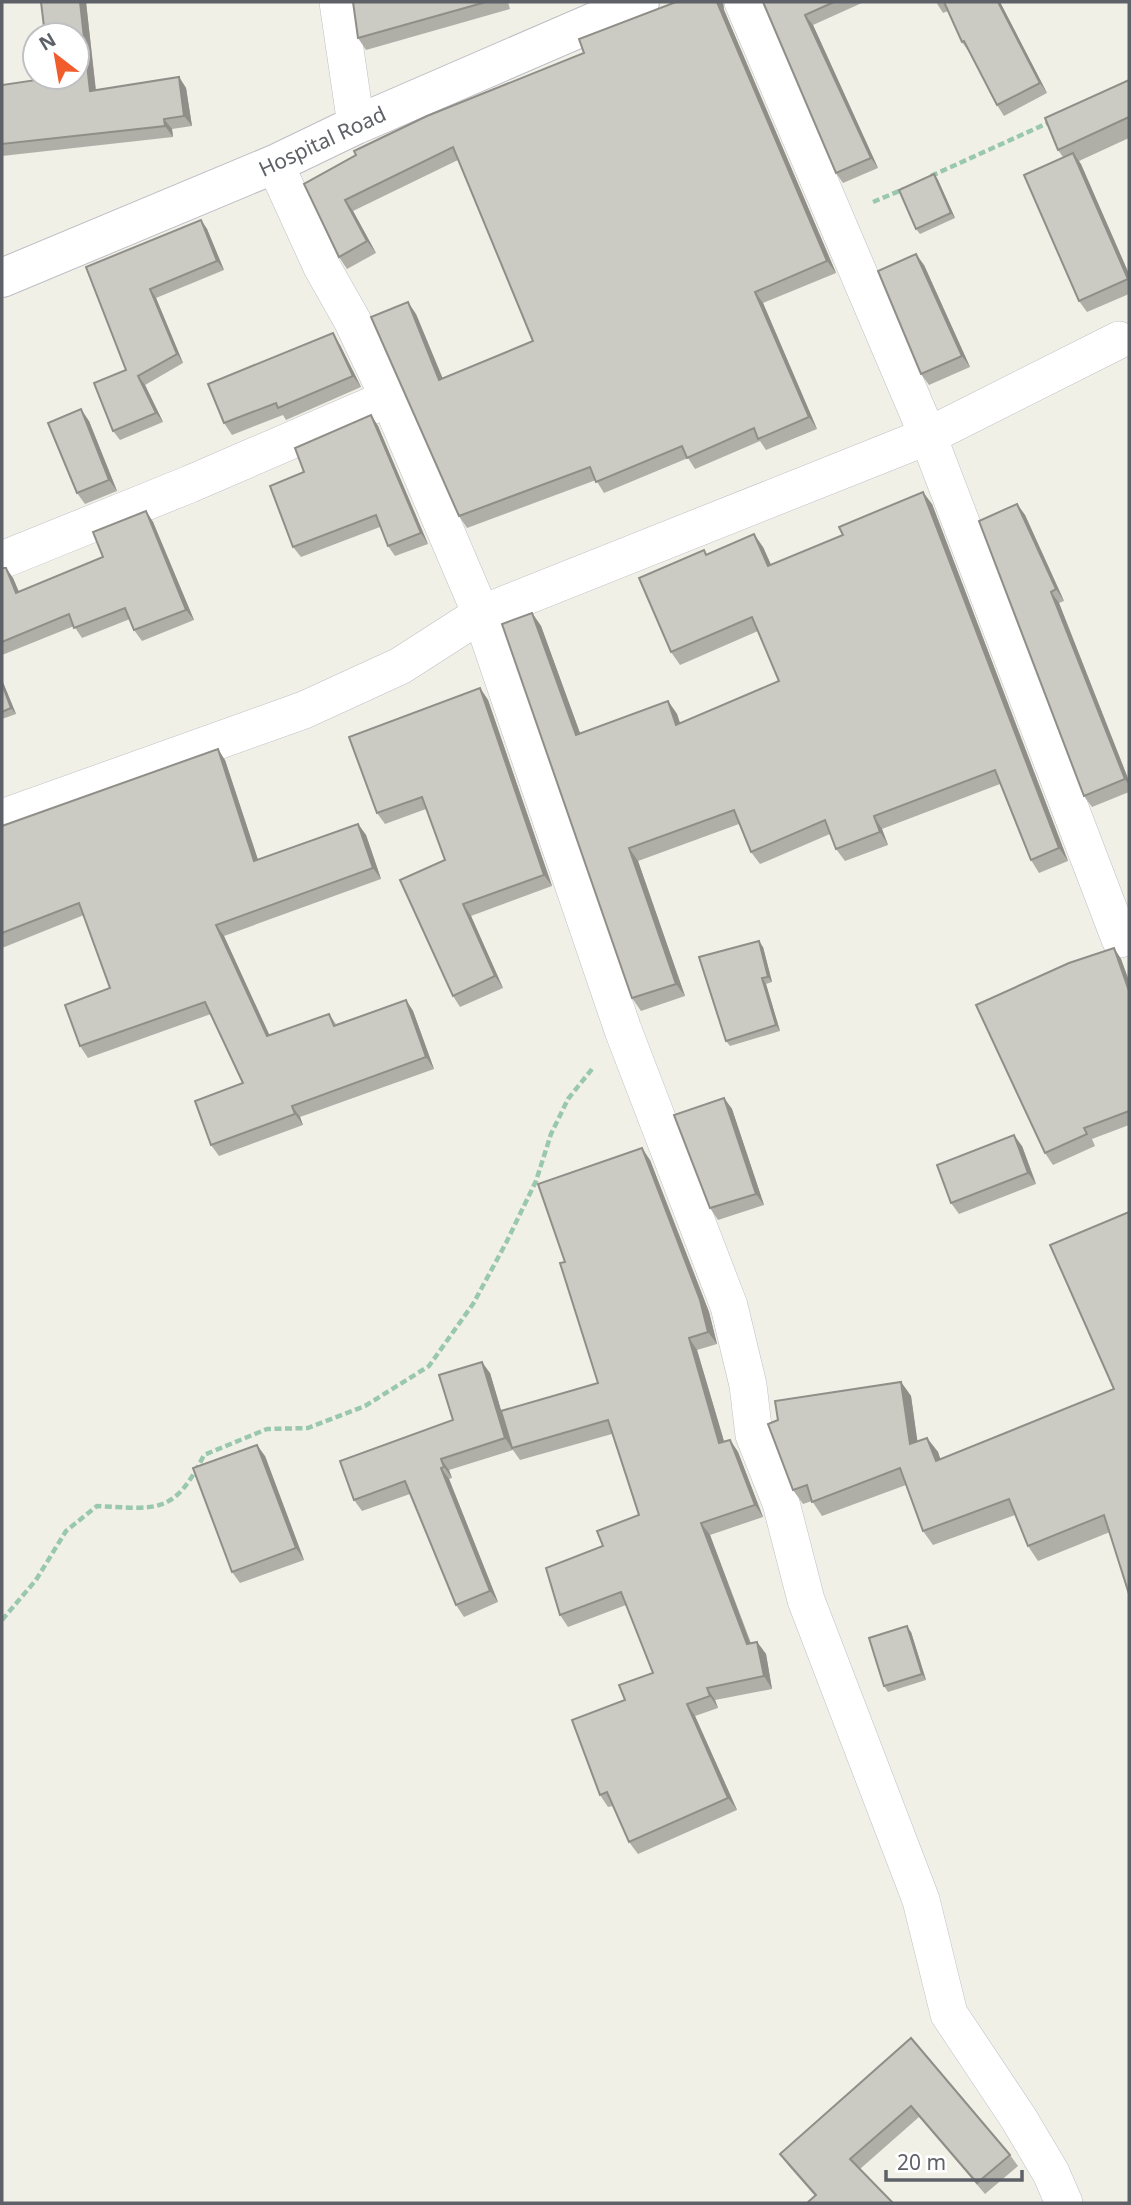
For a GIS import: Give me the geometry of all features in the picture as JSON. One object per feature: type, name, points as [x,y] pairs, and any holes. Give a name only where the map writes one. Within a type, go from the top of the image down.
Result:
[{"type":"street","points":[[338,2],[356,125]]},
{"type":"street","name":"Hospital Road","points":[[2,278],[275,164],[356,125],[640,2]]},
{"type":"street","points":[[743,2],[928,436],[1120,939]]},
{"type":"street","points":[[275,164],[322,267],[352,320],[389,398],[481,614],[624,1030],[729,1306],[748,1385],[754,1435],[781,1503],[806,1600],[921,1900],[949,2014],[1026,2130],[1051,2173],[1064,2203]]},
{"type":"street","points":[[2,818],[304,710],[400,666],[481,614],[928,436],[1119,340]]},
{"type":"street","points":[[2,560],[190,484],[389,398]]},
{"type":"path","points":[[920,181],[1056,120]]},
{"type":"path","points":[[834,220],[908,187]]},
{"type":"path","points":[[2,1620],[36,1580],[66,1531],[97,1506],[154,1508],[176,1498],[190,1483],[204,1455],[267,1429],[308,1428],[365,1406],[429,1366],[473,1304],[506,1243],[536,1181],[551,1135],[568,1099],[624,1030]]},
{"type":"building","points":[[41,2],[80,2],[82,21],[43,21]]},
{"type":"building","points":[[353,2],[486,2],[358,38]]},
{"type":"building","points":[[676,2],[717,2],[827,261],[755,292],[809,417],[758,439],[754,428],[687,458],[682,446],[596,482],[590,467],[459,516],[371,317],[408,302],[439,380],[533,341],[453,147],[345,200],[367,241],[339,257],[304,184],[356,155],[354,151],[427,116],[584,53],[579,39]]},
{"type":"building","points":[[763,2],[834,2],[805,15],[871,158],[836,173]]},
{"type":"building","points":[[944,2],[998,2],[1040,83],[997,105],[964,41],[962,42]]},
{"type":"building","points":[[179,77],[184,116],[164,119],[165,126],[2,144],[2,85],[21,82],[21,91],[91,91]]},
{"type":"building","points":[[1129,80],[1129,117],[1058,150],[1045,118]]},
{"type":"building","points":[[1073,153],[1128,279],[1079,301],[1024,175]]},
{"type":"building","points":[[934,174],[951,213],[916,229],[899,190]]},
{"type":"building","points":[[201,220],[217,261],[150,289],[177,354],[138,376],[156,413],[113,431],[94,383],[126,370],[86,267]]},
{"type":"building","points":[[916,254],[962,356],[921,374],[878,271]]},
{"type":"building","points":[[333,333],[353,376],[278,408],[276,403],[224,423],[208,384]]},
{"type":"building","points":[[81,409],[109,480],[77,493],[48,423]]},
{"type":"building","points":[[371,415],[421,533],[388,546],[376,515],[293,547],[270,486],[304,472],[295,448]]},
{"type":"building","points":[[923,492],[1059,848],[1031,860],[995,770],[874,816],[880,832],[836,849],[825,820],[751,852],[734,810],[629,848],[676,984],[632,998],[502,624],[532,613],[576,735],[668,701],[676,725],[779,681],[752,617],[671,652],[639,578],[704,550],[706,555],[754,534],[768,566],[843,535],[839,527]]},
{"type":"building","points":[[1017,504],[1056,589],[1051,592],[1125,779],[1084,796],[979,521]]},
{"type":"building","points":[[146,511],[186,610],[134,630],[125,608],[74,628],[69,614],[2,642],[2,568],[6,568],[16,593],[103,557],[93,532]]},
{"type":"building","points":[[2,684],[11,708],[2,712]]},
{"type":"building","points":[[480,688],[544,875],[463,904],[495,976],[453,996],[400,880],[445,860],[422,797],[377,813],[349,737]]},
{"type":"building","points":[[218,749],[254,861],[358,824],[373,868],[216,925],[267,1036],[329,1014],[334,1026],[406,1000],[426,1057],[292,1106],[295,1114],[211,1145],[195,1101],[243,1083],[205,1002],[80,1046],[65,1005],[110,988],[79,903],[2,933],[2,826]]},
{"type":"building","points":[[759,941],[768,977],[762,978],[776,1025],[726,1041],[699,957]]},
{"type":"building","points":[[1114,948],[1129,991],[1129,1111],[1084,1128],[1087,1134],[1045,1153],[976,1005],[1069,963]]},
{"type":"building","points":[[724,1098],[756,1194],[710,1208],[674,1115]]},
{"type":"building","points":[[1014,1135],[1028,1173],[951,1203],[937,1165]]},
{"type":"building","points":[[642,1148],[700,1300],[708,1332],[689,1338],[719,1443],[730,1440],[755,1505],[701,1523],[747,1644],[757,1642],[764,1676],[707,1688],[710,1696],[687,1704],[728,1798],[629,1842],[607,1792],[600,1795],[572,1720],[625,1700],[619,1685],[653,1673],[621,1592],[560,1615],[546,1568],[603,1546],[597,1531],[639,1515],[608,1420],[512,1448],[501,1411],[598,1383],[560,1263],[565,1262],[538,1184]]},
{"type":"building","points":[[1129,1212],[1129,1594],[1104,1515],[1028,1546],[1009,1499],[923,1531],[900,1468],[812,1502],[807,1485],[793,1490],[768,1424],[778,1420],[775,1401],[901,1382],[910,1444],[927,1438],[936,1461],[1114,1389],[1050,1245]]},
{"type":"building","points":[[482,1362],[505,1438],[441,1459],[444,1467],[441,1468],[490,1591],[456,1605],[405,1481],[354,1500],[340,1461],[453,1420],[439,1375]]},
{"type":"building","points":[[257,1445],[296,1548],[232,1572],[193,1468]]},
{"type":"building","points":[[907,1626],[922,1674],[884,1686],[869,1638]]},
{"type":"building","points":[[911,2038],[1010,2155],[977,2183],[911,2106],[850,2159],[893,2203],[807,2203],[816,2195],[780,2154]]}]
